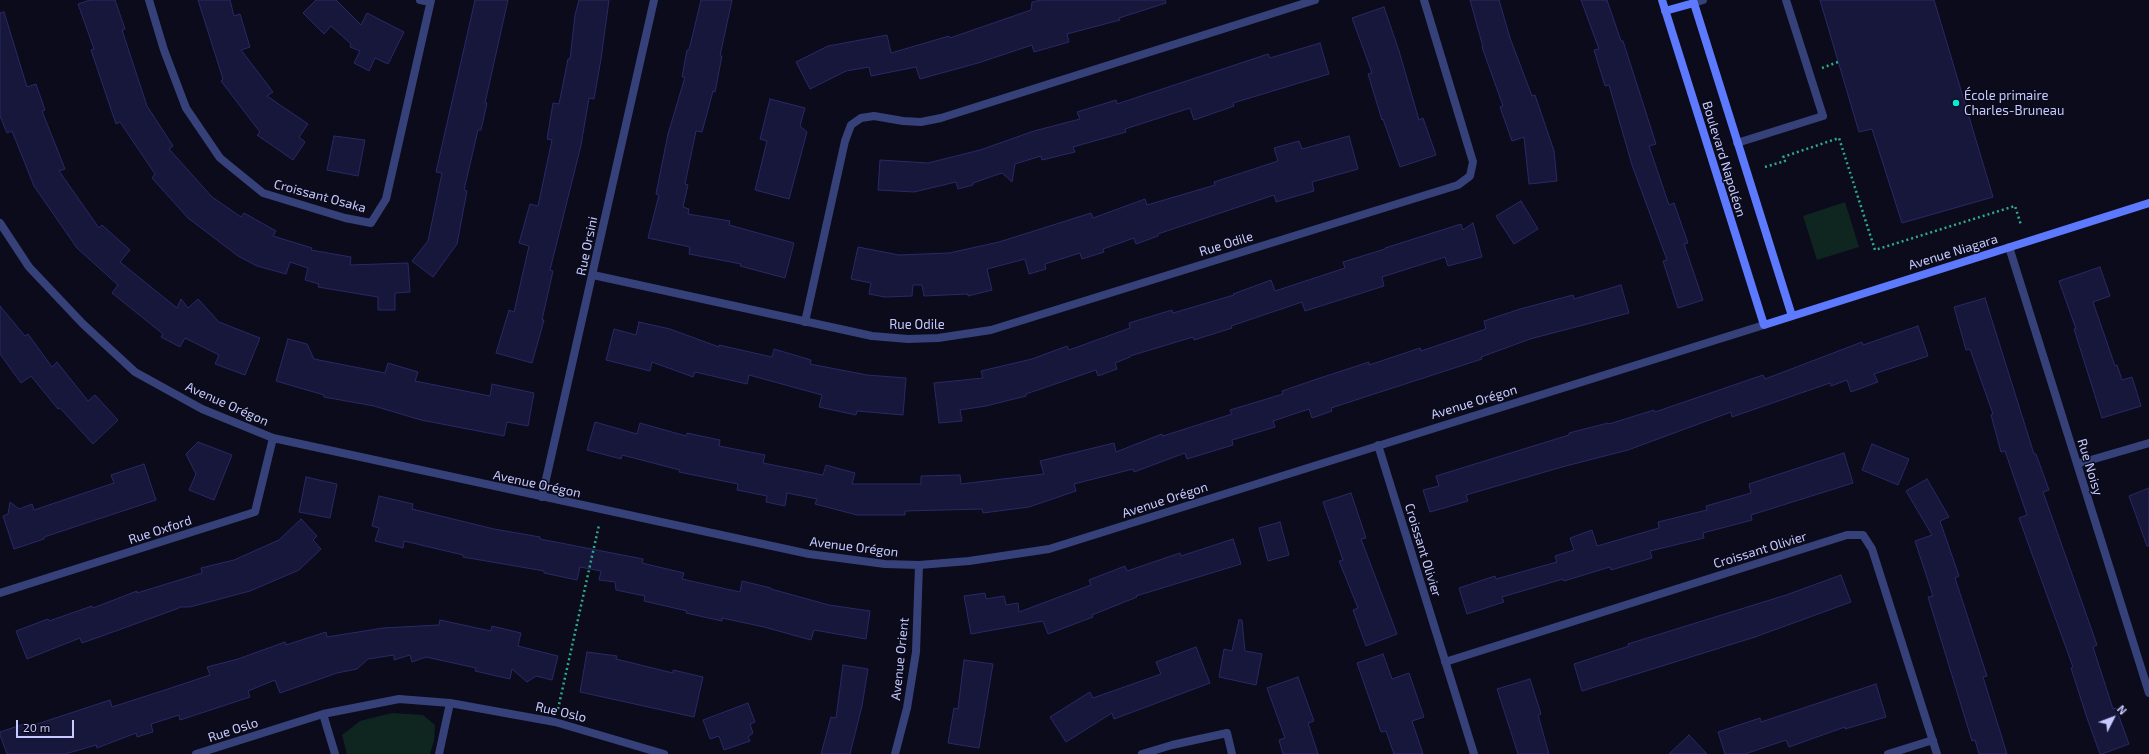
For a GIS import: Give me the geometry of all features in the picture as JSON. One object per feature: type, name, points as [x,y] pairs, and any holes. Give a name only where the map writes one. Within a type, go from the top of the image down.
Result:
[{"type":"street","name":"Croissant Osaka","points":[[149,0],[164,50],[186,108],[220,158],[263,193],[345,218],[371,222],[386,199],[431,1],[420,0]]},
{"type":"street","name":"Rue Orsini","points":[[542,497],[654,0]]},
{"type":"street","points":[[805,322],[845,141],[851,125],[861,118],[874,116],[903,122],[915,122],[941,118],[1315,0]]},
{"type":"street","name":"Rue Odile","points":[[593,275],[872,336],[908,339],[965,335],[991,330],[1458,185],[1470,176],[1473,162],[1424,0]]},
{"type":"street","name":"Boulevard Napoléon","points":[[1662,0],[1764,325]]},
{"type":"street","points":[[1665,11],[1693,1],[1703,0]]},
{"type":"street","points":[[1737,143],[1823,116],[1786,0]]},
{"type":"street","name":"Boulevard Napoléon","points":[[1693,1],[1792,316]]},
{"type":"street","name":"Avenue Niagara","points":[[1764,325],[2149,203]]},
{"type":"street","name":"Avenue Orégon","points":[[0,223],[29,267],[83,324],[136,372],[202,409],[273,438],[830,558],[885,564],[919,565],[990,559],[1049,548],[1764,325]]},
{"type":"street","name":"Rue Noisy","points":[[2008,247],[2149,693]]},
{"type":"street","name":"Rue Oxford","points":[[0,594],[255,512],[273,438]]},
{"type":"street","points":[[2077,464],[2149,443]]},
{"type":"street","name":"Croissant Olivier","points":[[1378,445],[1474,754]]},
{"type":"street","name":"Croissant Olivier","points":[[1445,662],[1847,535],[1863,535],[1872,549],[1938,754]]},
{"type":"street","name":"Avenue Orient","points":[[895,754],[907,708],[916,652],[919,565]]},
{"type":"street","name":"Rue Oslo","points":[[196,754],[323,714],[399,699],[450,703],[555,722],[664,754]]},
{"type":"street","points":[[439,754],[450,703]]},
{"type":"street","points":[[323,714],[335,754]]},
{"type":"street","points":[[1142,754],[1172,745],[1227,733],[1232,754]]},
{"type":"street","points":[[1888,754],[1933,740]]},
{"type":"path","points":[[1818,69],[1838,62]]},
{"type":"path","points":[[1765,167],[1785,161],[1783,156],[1839,138],[1875,250],[2015,206],[2020,225]]},
{"type":"path","points":[[555,722],[600,525]]},
{"type":"green space","points":[[1845,202],[1859,247],[1817,260],[1803,216]]},
{"type":"green space","points":[[392,713],[423,715],[435,725],[434,741],[430,754],[347,754],[342,735],[360,721]]},
{"type":"building","points":[[90,0],[115,0],[125,29],[122,30],[147,106],[173,146],[169,149],[212,197],[241,217],[244,213],[276,231],[273,236],[312,248],[311,250],[351,257],[350,265],[408,263],[410,292],[395,293],[395,310],[378,310],[378,297],[318,287],[319,284],[305,280],[308,268],[290,262],[286,274],[257,266],[238,256],[188,218],[152,178],[155,174],[120,122],[116,124],[91,50],[94,49],[78,4]]},
{"type":"building","points":[[198,0],[230,0],[234,16],[240,14],[250,47],[241,50],[273,92],[267,96],[308,124],[299,137],[305,142],[293,160],[257,135],[260,132],[221,81],[223,79]]},
{"type":"building","points":[[316,0],[336,0],[361,25],[367,13],[404,32],[388,64],[375,58],[369,71],[354,63],[360,51],[350,47],[351,44],[331,26],[324,34],[303,13]]},
{"type":"building","points":[[475,0],[508,0],[485,103],[487,103],[481,130],[478,130],[464,190],[467,191],[457,244],[433,277],[412,261],[428,241],[442,173],[436,172]]},
{"type":"building","points":[[579,0],[609,0],[594,99],[589,98],[581,145],[550,270],[553,271],[542,320],[544,320],[532,363],[496,353],[509,310],[514,312],[529,246],[519,243],[530,204],[538,206],[552,140],[547,139],[553,103],[559,104],[568,59],[570,59],[575,15]]},
{"type":"building","points":[[701,0],[732,0],[720,56],[722,56],[715,92],[713,91],[702,132],[696,131],[685,184],[688,185],[683,207],[689,209],[688,214],[730,221],[729,225],[794,243],[785,278],[740,266],[741,264],[689,254],[690,247],[648,238],[659,195],[656,194],[668,134],[685,77],[682,77],[687,50],[689,50]]},
{"type":"building","points":[[1041,0],[1165,0],[1166,3],[1119,18],[1120,20],[1067,34],[1069,42],[1034,52],[1032,45],[978,63],[920,79],[916,67],[871,76],[869,67],[846,71],[810,89],[796,62],[828,46],[887,35],[891,53],[949,36],[950,38],[1031,10],[1032,2]]},
{"type":"building","points":[[1470,0],[1499,0],[1510,38],[1532,96],[1535,95],[1554,151],[1557,181],[1529,184],[1524,137],[1512,141],[1500,107],[1503,106],[1482,47]]},
{"type":"building","points":[[1581,0],[1607,0],[1621,41],[1623,41],[1656,144],[1649,146],[1669,205],[1674,203],[1688,243],[1684,244],[1703,300],[1678,308],[1663,261],[1667,260],[1632,165],[1609,85],[1605,86],[1594,50],[1599,49]]},
{"type":"building","points":[[1820,0],[1934,0],[1993,197],[1902,223],[1872,129],[1859,132]]},
{"type":"building","points":[[1384,7],[1399,51],[1419,120],[1423,118],[1436,155],[1400,167],[1383,119],[1382,120],[1368,74],[1372,73],[1352,18]]},
{"type":"building","points":[[4,12],[27,87],[36,84],[45,110],[42,111],[65,169],[59,171],[99,228],[102,225],[130,250],[120,262],[177,308],[181,299],[188,308],[198,299],[219,322],[260,338],[245,375],[215,364],[219,355],[185,338],[180,347],[161,337],[163,334],[112,293],[118,285],[77,248],[34,186],[12,131],[7,133],[0,116],[0,13]]},
{"type":"building","points":[[1320,43],[1329,74],[1233,103],[1234,106],[1194,120],[1190,108],[1125,129],[1126,132],[1073,147],[1075,152],[1042,160],[1041,156],[1015,164],[1012,182],[1002,173],[973,183],[973,185],[958,189],[956,182],[914,192],[878,190],[880,160],[928,163],[980,150],[1034,131],[1080,119],[1077,112],[1116,100],[1117,104],[1268,54],[1270,58]]},
{"type":"building","points":[[770,99],[805,108],[800,126],[807,132],[789,199],[755,190],[767,141],[760,139]]},
{"type":"building","points":[[334,136],[365,140],[358,176],[327,170]]},
{"type":"building","points":[[1349,136],[1358,169],[1312,182],[1314,191],[1276,202],[1274,195],[1158,234],[1158,236],[1136,244],[1134,238],[1103,249],[1104,252],[1082,259],[1080,253],[1045,264],[1046,269],[1029,274],[1025,259],[987,269],[992,290],[968,296],[968,294],[924,296],[922,285],[913,285],[912,296],[885,297],[869,294],[871,283],[851,279],[858,247],[899,255],[949,253],[999,242],[1091,213],[1093,218],[1145,199],[1147,205],[1215,185],[1214,182],[1278,161],[1274,148],[1299,141],[1302,149]]},
{"type":"building","points":[[1521,201],[1538,229],[1514,244],[1496,216]]},
{"type":"building","points":[[1473,223],[1482,257],[1448,266],[1445,257],[1382,277],[1384,286],[1305,311],[1302,302],[1231,326],[1232,328],[1194,340],[1193,337],[1130,356],[1115,363],[1117,369],[1098,376],[1096,370],[1026,394],[1026,396],[986,406],[960,410],[962,421],[939,423],[934,383],[983,378],[981,371],[1032,359],[1067,346],[1069,350],[1130,328],[1129,323],[1172,310],[1173,313],[1234,295],[1233,294],[1271,280],[1275,291],[1345,268],[1343,262],[1461,224],[1463,230]]},
{"type":"building","points":[[2100,267],[2110,296],[2093,302],[2115,366],[2117,365],[2122,380],[2132,377],[2141,406],[2102,418],[2074,329],[2076,329],[2059,281]]},
{"type":"building","points":[[1621,285],[1629,313],[1530,339],[1481,357],[1482,359],[1331,408],[1332,411],[1312,418],[1309,409],[1273,421],[1275,427],[1232,440],[1233,445],[1187,459],[1185,453],[1134,472],[1133,469],[1074,484],[1076,491],[1029,507],[983,513],[982,509],[905,511],[905,515],[857,515],[815,504],[817,499],[787,493],[785,506],[766,502],[767,496],[737,490],[738,484],[679,472],[680,470],[622,455],[621,459],[587,450],[595,422],[637,434],[640,423],[686,436],[687,433],[720,440],[719,446],[765,455],[763,463],[823,475],[826,465],[855,473],[852,484],[921,484],[921,476],[960,475],[961,484],[1044,474],[1040,461],[1114,443],[1116,452],[1162,434],[1163,436],[1232,414],[1230,410],[1283,394],[1282,391],[1320,378],[1369,362],[1369,365],[1420,348],[1421,351],[1486,329],[1484,321],[1520,309],[1573,295],[1574,299]]},
{"type":"building","points":[[1985,298],[2034,454],[2036,454],[2049,490],[2043,492],[2097,645],[2093,647],[2113,709],[2116,708],[2129,744],[2102,754],[2100,754],[2087,718],[2071,668],[2073,667],[2019,518],[2027,515],[2005,451],[2001,452],[1991,415],[1993,414],[1970,349],[1966,350],[1954,307]]},
{"type":"building","points":[[0,306],[25,336],[28,334],[52,367],[57,362],[88,401],[95,395],[118,420],[93,444],[60,408],[58,409],[31,376],[21,383],[0,354]]},
{"type":"building","points":[[639,322],[670,329],[719,347],[719,345],[772,357],[774,349],[811,360],[810,364],[867,375],[906,378],[903,415],[857,411],[856,415],[819,407],[822,395],[749,375],[747,384],[695,372],[693,377],[652,362],[650,371],[606,360],[614,329],[636,335]]},
{"type":"building","points":[[1918,326],[1928,356],[1874,374],[1878,382],[1851,392],[1847,380],[1831,386],[1830,383],[1732,417],[1731,412],[1628,450],[1562,467],[1466,495],[1468,501],[1430,512],[1423,490],[1439,486],[1436,476],[1569,435],[1569,433],[1609,424],[1654,410],[1655,412],[1763,375],[1765,379],[1862,342],[1863,345]]},
{"type":"building","points":[[288,339],[307,344],[314,359],[385,373],[388,363],[418,372],[415,381],[490,396],[492,384],[534,393],[528,426],[507,422],[504,436],[421,420],[374,406],[324,397],[324,395],[276,381]]},
{"type":"building","points":[[198,442],[232,455],[214,500],[189,490],[196,474],[186,454]]},
{"type":"building","points":[[1872,444],[1909,459],[1898,485],[1862,470]]},
{"type":"building","points":[[1844,453],[1853,483],[1751,515],[1752,520],[1703,533],[1704,538],[1650,551],[1652,558],[1611,570],[1610,567],[1564,581],[1563,579],[1502,597],[1504,602],[1467,614],[1459,588],[1495,576],[1496,579],[1557,562],[1555,556],[1574,550],[1570,538],[1592,530],[1597,546],[1659,528],[1658,522],[1707,510],[1706,506],[1751,493],[1749,484]]},
{"type":"building","points":[[144,464],[156,500],[44,537],[44,539],[14,549],[3,516],[8,514],[10,502],[19,509],[32,504],[34,510],[114,483],[111,475]]},
{"type":"building","points":[[306,477],[337,484],[330,518],[299,512]]},
{"type":"building","points":[[1927,479],[1949,517],[1940,521],[1959,576],[1955,578],[1987,676],[1983,677],[2007,754],[1979,754],[1975,740],[1972,741],[1928,597],[1933,596],[1915,541],[1932,535],[1906,491]]},
{"type":"building","points":[[2149,488],[2149,546],[2147,546],[2129,496]]},
{"type":"building","points":[[1351,493],[1366,538],[1361,539],[1397,634],[1366,646],[1353,610],[1358,608],[1339,561],[1343,560],[1323,502]]},
{"type":"building","points":[[379,496],[413,504],[412,509],[494,529],[540,537],[540,539],[643,559],[642,563],[684,573],[682,579],[740,592],[742,581],[829,605],[870,611],[866,639],[814,630],[811,640],[764,627],[722,618],[722,621],[686,613],[687,611],[644,601],[645,596],[616,590],[615,582],[599,580],[601,571],[580,567],[577,580],[544,573],[544,571],[463,557],[463,555],[404,541],[403,548],[375,541],[379,528],[372,526]]},
{"type":"building","points":[[301,519],[317,536],[313,540],[321,549],[299,570],[250,591],[190,607],[179,607],[82,643],[80,638],[27,659],[16,631],[48,619],[49,621],[92,606],[93,608],[137,591],[137,593],[202,573],[201,568],[234,560],[279,540]]},
{"type":"building","points":[[1280,522],[1289,555],[1268,561],[1259,528]]},
{"type":"building","points":[[1233,539],[1241,564],[1136,596],[1137,597],[1092,615],[1093,617],[1048,634],[1043,621],[971,634],[964,596],[985,593],[986,599],[1004,596],[1006,605],[1018,603],[1019,612],[1091,585],[1089,580],[1125,566],[1127,571],[1180,553],[1181,556]]},
{"type":"building","points":[[1841,575],[1851,602],[1755,637],[1582,691],[1574,664],[1629,646],[1628,644],[1786,595]]},
{"type":"building","points":[[440,620],[491,631],[492,626],[521,633],[518,646],[558,656],[552,680],[536,676],[527,682],[512,669],[510,679],[475,671],[476,668],[426,657],[412,662],[410,655],[394,660],[394,655],[368,659],[357,669],[337,673],[280,693],[275,680],[248,691],[250,697],[180,720],[179,715],[151,724],[153,732],[137,737],[136,733],[97,748],[96,745],[65,754],[7,754],[0,735],[0,732],[27,723],[28,727],[110,700],[112,707],[171,688],[210,675],[207,667],[238,659],[285,642],[286,645],[326,632],[327,637],[383,628],[439,625]]},
{"type":"building","points":[[1239,620],[1242,620],[1245,651],[1262,654],[1256,685],[1219,677],[1224,649],[1232,651]]},
{"type":"building","points":[[1196,647],[1210,683],[1114,719],[1112,713],[1066,742],[1050,717],[1090,692],[1093,698],[1161,674],[1156,662]]},
{"type":"building","points":[[587,652],[617,656],[616,659],[673,673],[673,670],[703,677],[694,717],[580,692]]},
{"type":"building","points":[[1383,654],[1392,679],[1409,673],[1424,717],[1412,721],[1423,754],[1394,754],[1386,731],[1381,732],[1357,663]]},
{"type":"building","points":[[964,660],[993,664],[979,748],[948,743],[954,708],[958,709]]},
{"type":"building","points":[[843,665],[868,669],[862,706],[850,754],[821,754],[831,717],[836,718]]},
{"type":"building","points":[[1298,677],[1314,721],[1308,723],[1318,754],[1283,754],[1279,740],[1285,738],[1267,688]]},
{"type":"building","points":[[1530,679],[1541,714],[1538,715],[1549,754],[1518,754],[1497,689]]},
{"type":"building","points":[[1876,684],[1886,717],[1845,729],[1845,727],[1789,747],[1786,740],[1745,754],[1725,754],[1718,732],[1760,718],[1761,722]]},
{"type":"building","points":[[748,703],[755,722],[750,724],[753,733],[748,737],[750,741],[724,750],[719,736],[710,739],[703,720]]},
{"type":"building","points":[[1689,735],[1707,754],[1669,754]]},
{"type":"place","name":"École primaire Charles-Bruneau","points":[[1956,103]]}]
